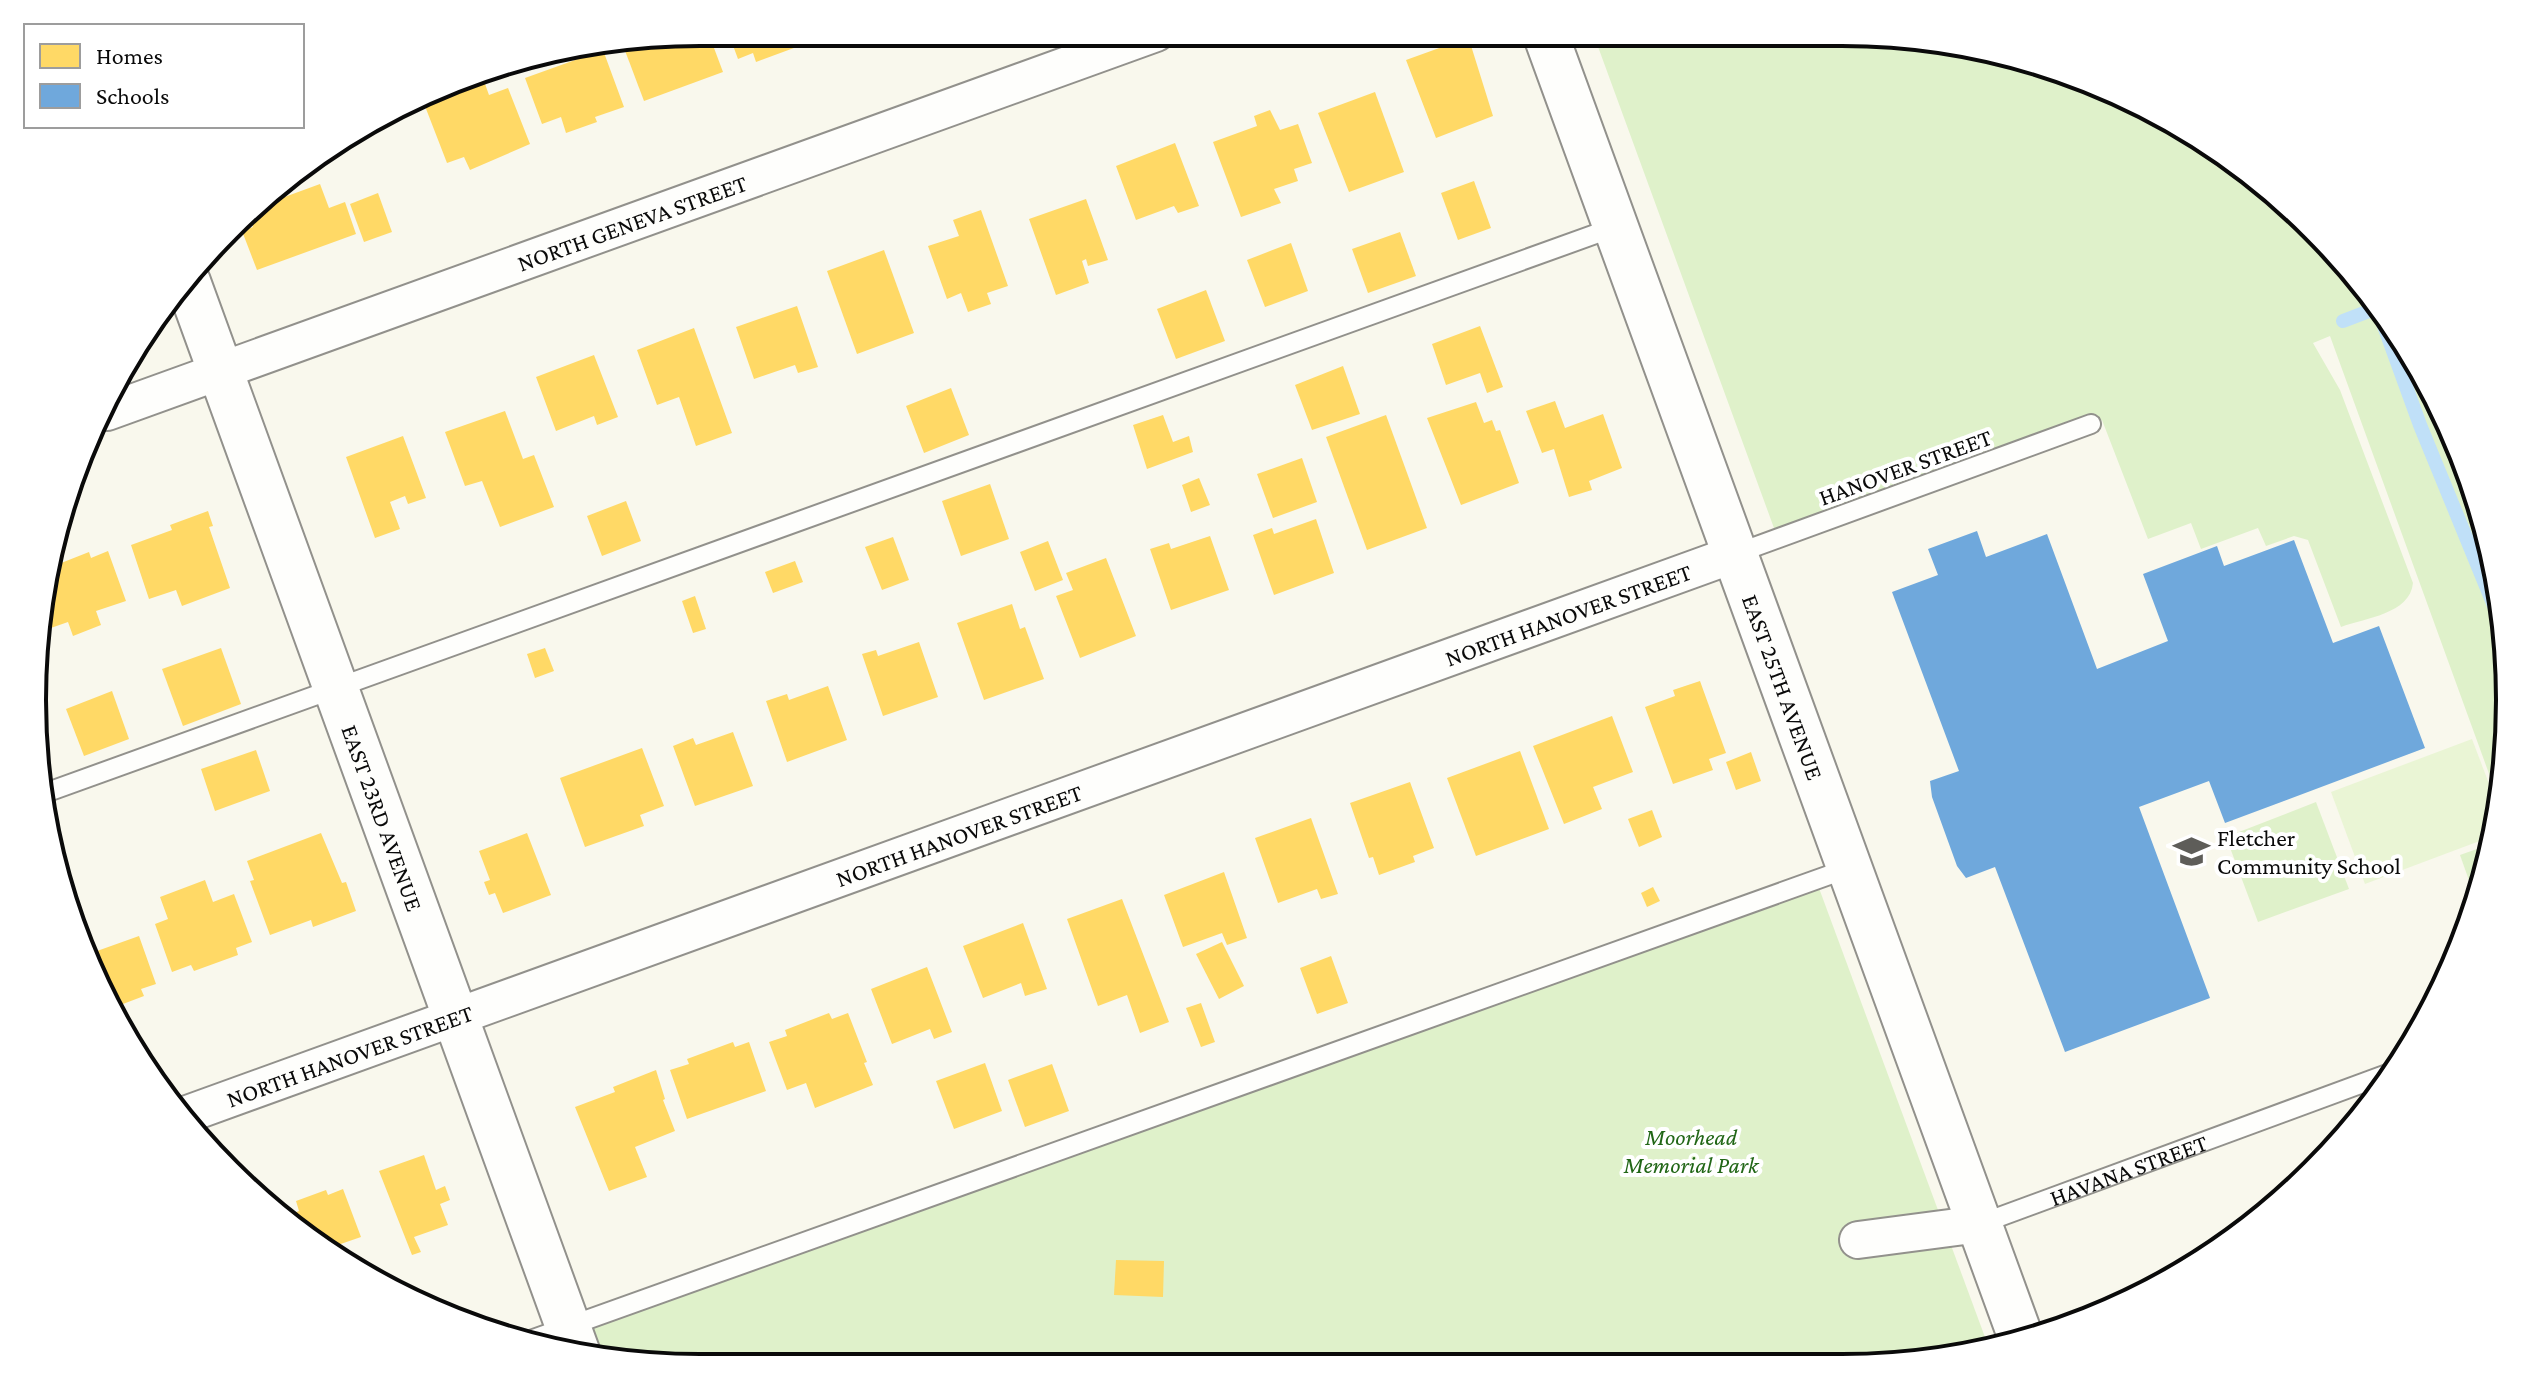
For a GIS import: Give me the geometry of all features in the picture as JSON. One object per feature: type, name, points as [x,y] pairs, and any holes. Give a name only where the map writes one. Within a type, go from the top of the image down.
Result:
[{"type":"street","name":"NORTH GENEVA STREET","points":[[114,409],[1120,46]]},
{"type":"street","name":"EAST 25TH AVENUE","points":[[1550,46],[2018,1330]]},
{"type":"street","name":"EAST 23RD AVENUE","points":[[191,290],[573,1340]]},
{"type":"street","name":"NORTH HANOVER STREET","points":[[193,1112],[1735,554]]},
{"type":"street","name":"HAVANA STREET","points":[[1858,1240],[1980,1224]]},
{"type":"lane","points":[[53,790],[1615,227]]},
{"type":"lane","name":"HANOVER STREET","points":[[1735,554],[2091,424]]},
{"type":"lane","points":[[573,1340],[1849,868]]},
{"type":"lane","name":"HAVANA STREET","points":[[1980,1224],[2375,1079]]},
{"type":"green space","points":[[1598,46],[1885,47],[2011,68],[2131,113],[2205,156],[2273,208],[2334,269],[2361,302],[2408,373],[2446,450],[2474,531],[2490,615],[2496,700],[2491,779],[2330,336],[2313,343],[2340,390],[2413,583],[2404,602],[2385,613],[2341,627],[2308,540],[2294,536],[2266,546],[2258,528],[2201,549],[2191,523],[2148,539],[2102,420],[1778,539]]},
{"type":"green space","points":[[2472,739],[2490,786],[2480,841],[2365,884],[2331,792]]},
{"type":"green space","points":[[2316,802],[2349,889],[2258,922],[2226,837]]},
{"type":"green space","points":[[2479,848],[2470,882],[2460,855]]},
{"type":"green space","name":"Moorhead Memorial Park","points":[[1816,880],[1985,1338],[1885,1353],[1842,1354],[700,1354],[657,1353],[573,1341],[568,1326]]},
{"type":"building: Homes","points":[[713,46],[723,72],[644,101],[625,51]]},
{"type":"building: Homes","points":[[733,46],[799,46],[756,62],[753,53],[738,59]]},
{"type":"building: Homes","points":[[1471,46],[1493,116],[1436,138],[1406,60],[1442,47]]},
{"type":"building: Homes","points":[[604,54],[624,107],[595,117],[597,122],[566,133],[561,117],[542,124],[525,78],[583,57]]},
{"type":"building: Homes","points":[[485,83],[489,95],[508,88],[530,144],[470,170],[464,157],[447,163],[425,107]]},
{"type":"building: Homes","points":[[1375,92],[1404,172],[1349,192],[1318,113]]},
{"type":"building: Homes","points":[[1270,110],[1280,130],[1298,124],[1312,163],[1294,169],[1298,181],[1274,189],[1281,203],[1241,217],[1213,142],[1257,126],[1254,116]]},
{"type":"building: Homes","points":[[1175,143],[1199,206],[1178,213],[1174,206],[1136,220],[1116,166]]},
{"type":"building: Homes","points":[[1474,181],[1491,228],[1458,240],[1441,193]]},
{"type":"building: Homes","points":[[320,184],[329,208],[345,202],[356,234],[257,270],[243,233],[281,198]]},
{"type":"building: Homes","points":[[378,193],[392,232],[364,242],[350,204]]},
{"type":"building: Homes","points":[[1086,199],[1108,260],[1088,266],[1086,259],[1082,261],[1089,283],[1056,295],[1029,219]]},
{"type":"building: Homes","points":[[981,210],[1008,286],[987,293],[991,304],[968,312],[961,293],[947,299],[928,246],[959,236],[953,220]]},
{"type":"building: Homes","points":[[1400,232],[1416,276],[1368,293],[1352,249]]},
{"type":"building: Homes","points":[[1291,243],[1308,291],[1265,307],[1247,260]]},
{"type":"building: Homes","points":[[884,250],[914,333],[857,354],[827,271]]},
{"type":"building: Homes","points":[[1206,290],[1225,341],[1176,359],[1157,309]]},
{"type":"building: Homes","points":[[797,306],[818,367],[798,373],[795,365],[754,379],[736,327]]},
{"type":"building: Homes","points":[[1480,326],[1503,387],[1487,393],[1480,373],[1446,385],[1432,344]]},
{"type":"building: Homes","points":[[694,328],[732,433],[696,446],[679,397],[657,405],[637,350]]},
{"type":"building: Homes","points":[[594,355],[618,417],[597,425],[594,416],[556,431],[536,377]]},
{"type":"building: Homes","points":[[1343,366],[1360,414],[1312,430],[1295,385]]},
{"type":"building: Homes","points":[[951,388],[969,435],[924,453],[906,406]]},
{"type":"building: Homes","points":[[1555,401],[1565,428],[1603,414],[1622,468],[1589,481],[1592,490],[1569,497],[1554,449],[1542,453],[1526,411]]},
{"type":"building: Homes","points":[[1476,402],[1484,423],[1492,420],[1496,431],[1500,430],[1519,483],[1461,505],[1427,418]]},
{"type":"building: Homes","points":[[505,411],[523,459],[534,455],[554,507],[500,527],[482,481],[465,486],[445,432]]},
{"type":"building: Homes","points":[[1163,415],[1173,442],[1189,436],[1193,452],[1147,469],[1133,425]]},
{"type":"building: Homes","points":[[1386,415],[1427,528],[1367,550],[1326,437]]},
{"type":"building: Homes","points":[[403,436],[426,498],[408,504],[405,496],[390,502],[400,529],[375,538],[346,457]]},
{"type":"building: Homes","points":[[1302,458],[1317,502],[1273,518],[1257,474]]},
{"type":"building: Homes","points":[[1199,478],[1210,505],[1191,512],[1182,485]]},
{"type":"building: Homes","points":[[990,484],[1009,539],[961,556],[942,501]]},
{"type":"building: Homes","points":[[626,501],[641,541],[602,556],[587,516]]},
{"type":"building: Homes","points":[[208,511],[213,526],[209,527],[230,588],[182,606],[176,590],[149,599],[131,545],[172,530],[170,525]]},
{"type":"building: Homes","points":[[1316,519],[1334,573],[1274,595],[1253,535],[1272,528],[1274,534]]},
{"type":"building: Homes","points":[[1210,536],[1229,590],[1171,610],[1150,549],[1169,543],[1171,549]]},
{"type":"building: Homes","points":[[893,537],[909,580],[882,590],[865,547]]},
{"type":"building: Homes","points":[[1048,541],[1063,580],[1035,591],[1020,552]]},
{"type":"building: Homes","points":[[108,551],[126,601],[96,611],[101,625],[73,636],[68,622],[50,628],[61,563],[89,552],[91,558]]},
{"type":"building: Homes","points":[[1106,558],[1136,636],[1080,658],[1056,596],[1073,590],[1066,573]]},
{"type":"building: Homes","points":[[795,561],[803,582],[773,593],[765,572]]},
{"type":"building: Homes","points":[[695,596],[706,629],[693,633],[682,601]]},
{"type":"building: Homes","points":[[1012,604],[1020,629],[1025,627],[1044,679],[984,700],[957,623]]},
{"type":"building: Homes","points":[[919,642],[938,697],[883,716],[862,654],[876,650],[878,656]]},
{"type":"building: Homes","points":[[221,648],[241,704],[183,726],[162,669]]},
{"type":"building: Homes","points":[[545,648],[554,671],[535,678],[527,654]]},
{"type":"building: Homes","points":[[1700,681],[1726,753],[1709,759],[1713,770],[1673,784],[1645,707],[1675,696],[1673,690]]},
{"type":"building: Homes","points":[[828,686],[847,740],[787,762],[766,701],[787,694],[789,700]]},
{"type":"building: Homes","points":[[112,691],[129,739],[84,756],[66,709]]},
{"type":"building: Homes","points":[[1612,716],[1633,772],[1593,787],[1602,809],[1564,824],[1533,746]]},
{"type":"building: Homes","points":[[733,732],[753,786],[695,806],[673,746],[693,738],[696,745]]},
{"type":"building: Homes","points":[[642,748],[664,806],[640,815],[644,826],[585,847],[560,778]]},
{"type":"building: Homes","points":[[256,750],[270,791],[215,811],[201,769]]},
{"type":"building: Homes","points":[[1520,751],[1549,829],[1476,856],[1447,778]]},
{"type":"building: Homes","points":[[1751,752],[1761,781],[1736,790],[1726,762]]},
{"type":"building: Homes","points":[[1410,782],[1434,848],[1413,856],[1415,862],[1379,875],[1373,857],[1369,858],[1350,803]]},
{"type":"building: Homes","points":[[1652,810],[1662,837],[1639,847],[1628,819]]},
{"type":"building: Homes","points":[[1311,818],[1338,894],[1321,899],[1317,889],[1278,903],[1255,838]]},
{"type":"building: Homes","points":[[321,833],[342,883],[346,882],[356,911],[313,927],[311,920],[270,935],[250,881],[254,880],[247,861]]},
{"type":"building: Homes","points":[[527,833],[551,895],[503,913],[495,893],[489,895],[484,882],[490,880],[479,851]]},
{"type":"building: Homes","points":[[1224,872],[1247,938],[1227,945],[1222,933],[1183,947],[1164,895]]},
{"type":"building: Homes","points":[[205,880],[213,902],[234,894],[252,942],[236,948],[238,955],[194,971],[191,965],[172,972],[155,924],[168,919],[160,897]]},
{"type":"building: Homes","points":[[1653,887],[1660,901],[1647,907],[1641,893]]},
{"type":"building: Homes","points":[[1122,899],[1169,1022],[1140,1033],[1127,995],[1098,1006],[1067,919]]},
{"type":"building: Homes","points":[[1023,923],[1047,989],[1025,996],[1021,983],[983,998],[963,946]]},
{"type":"building: Homes","points":[[139,936],[156,984],[141,989],[144,996],[122,1005],[97,951]]},
{"type":"building: Homes","points":[[1222,942],[1244,986],[1219,999],[1196,954]]},
{"type":"building: Homes","points":[[1331,956],[1348,1003],[1317,1014],[1300,968]]},
{"type":"building: Homes","points":[[927,967],[952,1032],[934,1039],[930,1029],[892,1044],[871,989]]},
{"type":"building: Homes","points":[[1201,1003],[1215,1042],[1201,1047],[1186,1008]]},
{"type":"building: Homes","points":[[829,1013],[832,1019],[848,1013],[873,1085],[815,1108],[806,1083],[787,1090],[769,1042],[787,1036],[785,1030]]},
{"type":"building: Homes","points":[[733,1042],[735,1047],[749,1042],[766,1091],[687,1119],[670,1070],[689,1064],[687,1059]]},
{"type":"building: Homes","points":[[985,1063],[1002,1111],[954,1129],[936,1081]]},
{"type":"building: Homes","points":[[1052,1064],[1069,1111],[1025,1127],[1008,1080]]},
{"type":"building: Homes","points":[[656,1070],[675,1131],[635,1147],[647,1177],[609,1191],[575,1107],[615,1092],[613,1087]]},
{"type":"building: Homes","points":[[424,1155],[436,1190],[445,1186],[450,1200],[440,1204],[448,1225],[414,1237],[421,1252],[412,1255],[379,1171]]},
{"type":"building: Homes","points":[[343,1189],[361,1237],[338,1245],[294,1213],[299,1211],[296,1201],[326,1190],[328,1195]]},
{"type":"building: Homes","points":[[1116,1260],[1164,1261],[1163,1297],[1114,1295]]},
{"type":"building: Schools","points":[[1977,531],[1986,557],[2047,534],[2097,669],[2168,641],[2143,574],[2217,546],[2224,566],[2294,540],[2333,643],[2379,626],[2425,748],[2225,823],[2209,781],[2139,807],[2210,998],[2065,1052],[1995,867],[1966,878],[1957,866],[1932,797],[1930,781],[1959,771],[1892,592],[1938,575],[1928,549]]},
{"type":"waterway","points":[[2343,321],[2368,312]]},
{"type":"waterway","points":[[2391,345],[2485,583]]},
{"type":"place","name":"Fletcher Community School","points":[[2191,851]]}]
